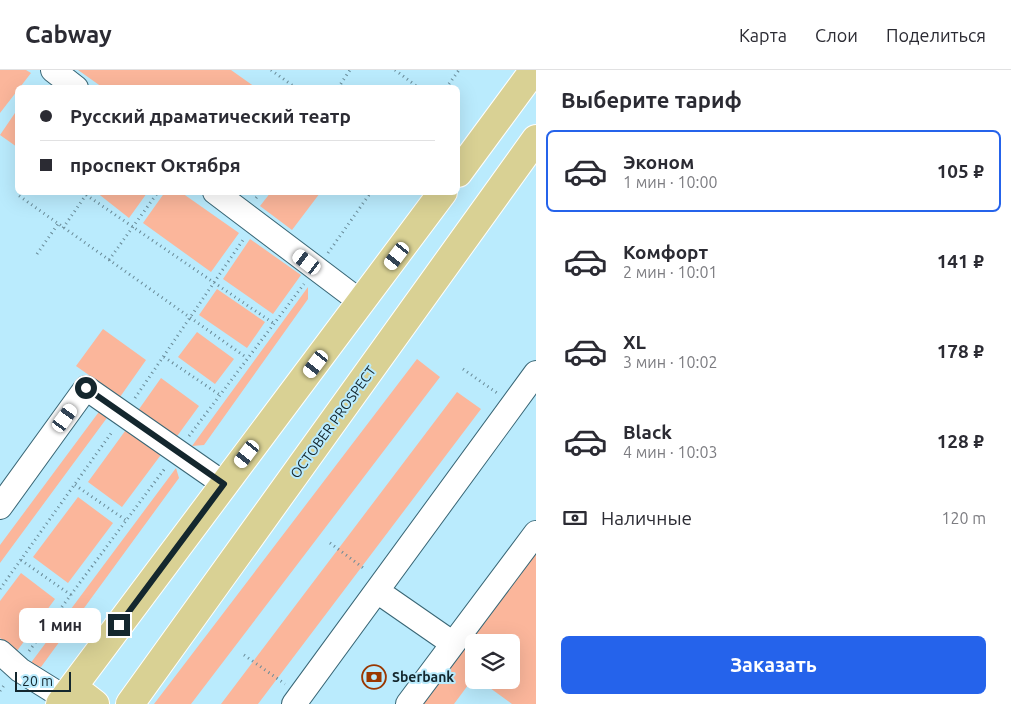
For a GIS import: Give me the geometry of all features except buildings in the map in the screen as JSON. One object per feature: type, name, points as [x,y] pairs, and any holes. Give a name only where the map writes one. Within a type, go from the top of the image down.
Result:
[{"type":"main road","points":[[460,170],[534,70]]},
{"type":"main road","name":"OCTOBER PROSPECT","points":[[130,704],[536,139]]},
{"type":"main road","points":[[94,704],[66,696],[362,303],[441,195]]},
{"type":"lane","points":[[53,70],[72,85]]},
{"type":"lane","points":[[219,195],[362,303]]},
{"type":"lane","points":[[292,696],[377,591],[536,373]]},
{"type":"lane","points":[[0,507],[86,388],[224,484]]},
{"type":"lane","points":[[408,704],[536,534]]},
{"type":"lane","points":[[377,591],[452,644]]},
{"type":"lane","points":[[8,660],[66,696]]},
{"type":"path","points":[[271,70],[292,85]]},
{"type":"path","points":[[340,85],[350,70]]},
{"type":"path","points":[[394,70],[414,85]]},
{"type":"path","points":[[448,85],[459,70]]},
{"type":"path","points":[[18,195],[247,358]]},
{"type":"path","points":[[63,228],[86,195]]},
{"type":"path","points":[[88,195],[273,323]]},
{"type":"path","points":[[109,260],[156,195]]},
{"type":"path","points":[[0,691],[8,660],[71,595],[273,323],[316,269],[369,195]]},
{"type":"path","points":[[0,589],[75,485],[255,223]]},
{"type":"path","points":[[37,254],[58,224]]},
{"type":"path","points":[[164,357],[220,395]]},
{"type":"path","points":[[463,369],[499,395]]},
{"type":"path","points":[[75,485],[126,520]]},
{"type":"path","points":[[330,543],[366,570]]},
{"type":"path","points":[[21,560],[71,595]]},
{"type":"path","points":[[244,656],[292,696]]},
{"type":"shaded area","points":[[0,70],[26,70],[31,73],[22,85],[15,85],[15,94],[0,113]]},
{"type":"shaded area","points":[[78,70],[231,70],[252,85],[99,85]]},
{"type":"shaded area","points":[[15,113],[15,146],[0,135]]},
{"type":"shaded area","points":[[100,195],[146,195],[129,218]]},
{"type":"shaded area","points":[[163,195],[185,195],[239,233],[211,272],[143,223]]},
{"type":"shaded area","points":[[269,195],[318,195],[292,230],[260,206]]},
{"type":"shaded area","points":[[250,239],[301,275],[273,314],[223,279]]},
{"type":"shaded area","points":[[308,287],[308,299],[204,445],[192,446]]},
{"type":"shaded area","points":[[217,289],[265,322],[247,348],[199,315]]},
{"type":"shaded area","points":[[103,329],[146,360],[120,397],[76,366]]},
{"type":"shaded area","points":[[197,332],[234,359],[215,384],[178,357]]},
{"type":"shaded area","points":[[417,359],[440,377],[191,704],[154,704]]},
{"type":"shaded area","points":[[161,378],[199,406],[175,439],[137,412]]},
{"type":"shaded area","points":[[457,392],[481,409],[258,704],[221,704]]},
{"type":"shaded area","points":[[104,405],[112,411],[0,563],[0,545]]},
{"type":"shaded area","points":[[128,427],[163,452],[122,507],[88,482]]},
{"type":"shaded area","points":[[176,468],[179,478],[41,667],[30,664]]},
{"type":"shaded area","points":[[78,497],[113,523],[68,583],[33,557]]},
{"type":"shaded area","points":[[536,544],[536,704],[512,704],[491,689],[520,689],[520,634],[472,634]]},
{"type":"shaded area","points":[[21,573],[55,599],[17,651],[0,638],[0,601]]},
{"type":"shaded area","points":[[465,644],[465,689],[454,704],[422,704]]},
{"type":"place","name":"Sberbank","points":[[374,677]]},
{"type":"route","points":[[86,388],[224,484],[119,625]]}]
